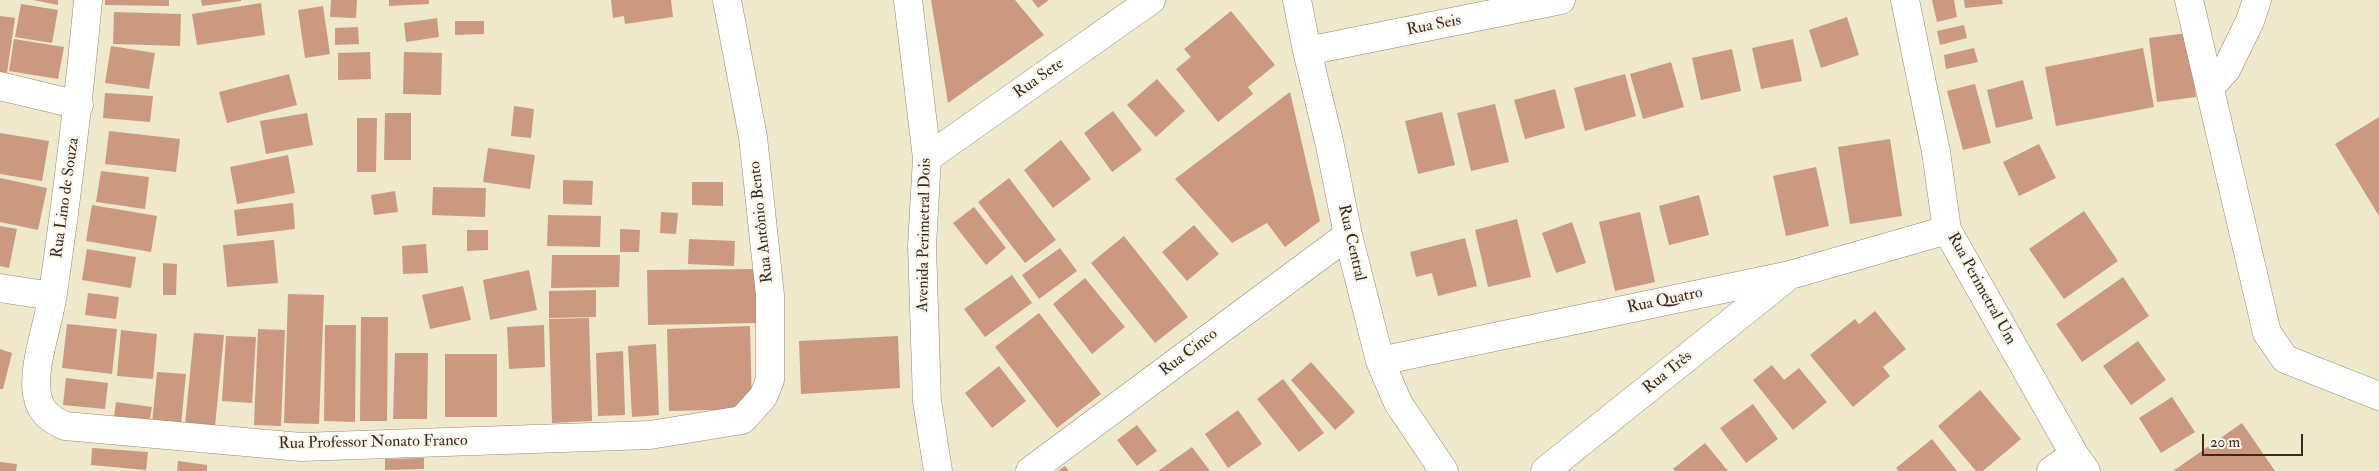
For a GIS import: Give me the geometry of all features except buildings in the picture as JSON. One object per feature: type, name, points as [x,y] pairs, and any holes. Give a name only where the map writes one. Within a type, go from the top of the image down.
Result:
[{"type":"street","name":"Rua Lino de Souza","points":[[37,395],[36,376],[52,296],[79,105],[88,0]]},
{"type":"street","name":"Rua Antônio Bento","points":[[726,424],[742,420],[763,397],[770,380],[770,295],[753,137],[727,0]]},
{"type":"street","name":"Avenida Perimetral Dois","points":[[908,0],[927,158],[922,246],[926,392],[938,471]]},
{"type":"street","name":"Rua Sete","points":[[927,158],[1151,0]]},
{"type":"street","name":"Rua Central","points":[[1297,0],[1306,51],[1329,141],[1348,235],[1380,361],[1398,403],[1444,471]]},
{"type":"street","name":"Rua Seis","points":[[1306,51],[1561,0]]},
{"type":"street","name":"Rua Perimetral Um","points":[[1905,0],[1936,152],[1947,230],[2080,462]]},
{"type":"street","points":[[2189,0],[2267,332],[2284,359],[2379,396]]},
{"type":"street","points":[[2210,87],[2226,70],[2250,21],[2257,0]]},
{"type":"street","points":[[0,86],[79,105]]},
{"type":"street","name":"Rua Quatro","points":[[1380,361],[1790,275],[1947,230]]},
{"type":"street","name":"Rua Cinco","points":[[1030,471],[1348,235]]},
{"type":"street","name":"Rua Três","points":[[1545,471],[1790,275]]},
{"type":"street","points":[[0,288],[52,296]]},
{"type":"street","name":"Rua Professor Nonato Franco","points":[[37,395],[48,419],[65,426],[301,447],[650,435],[726,424]]},
{"type":"street","points":[[2051,471],[2080,462]]}]
